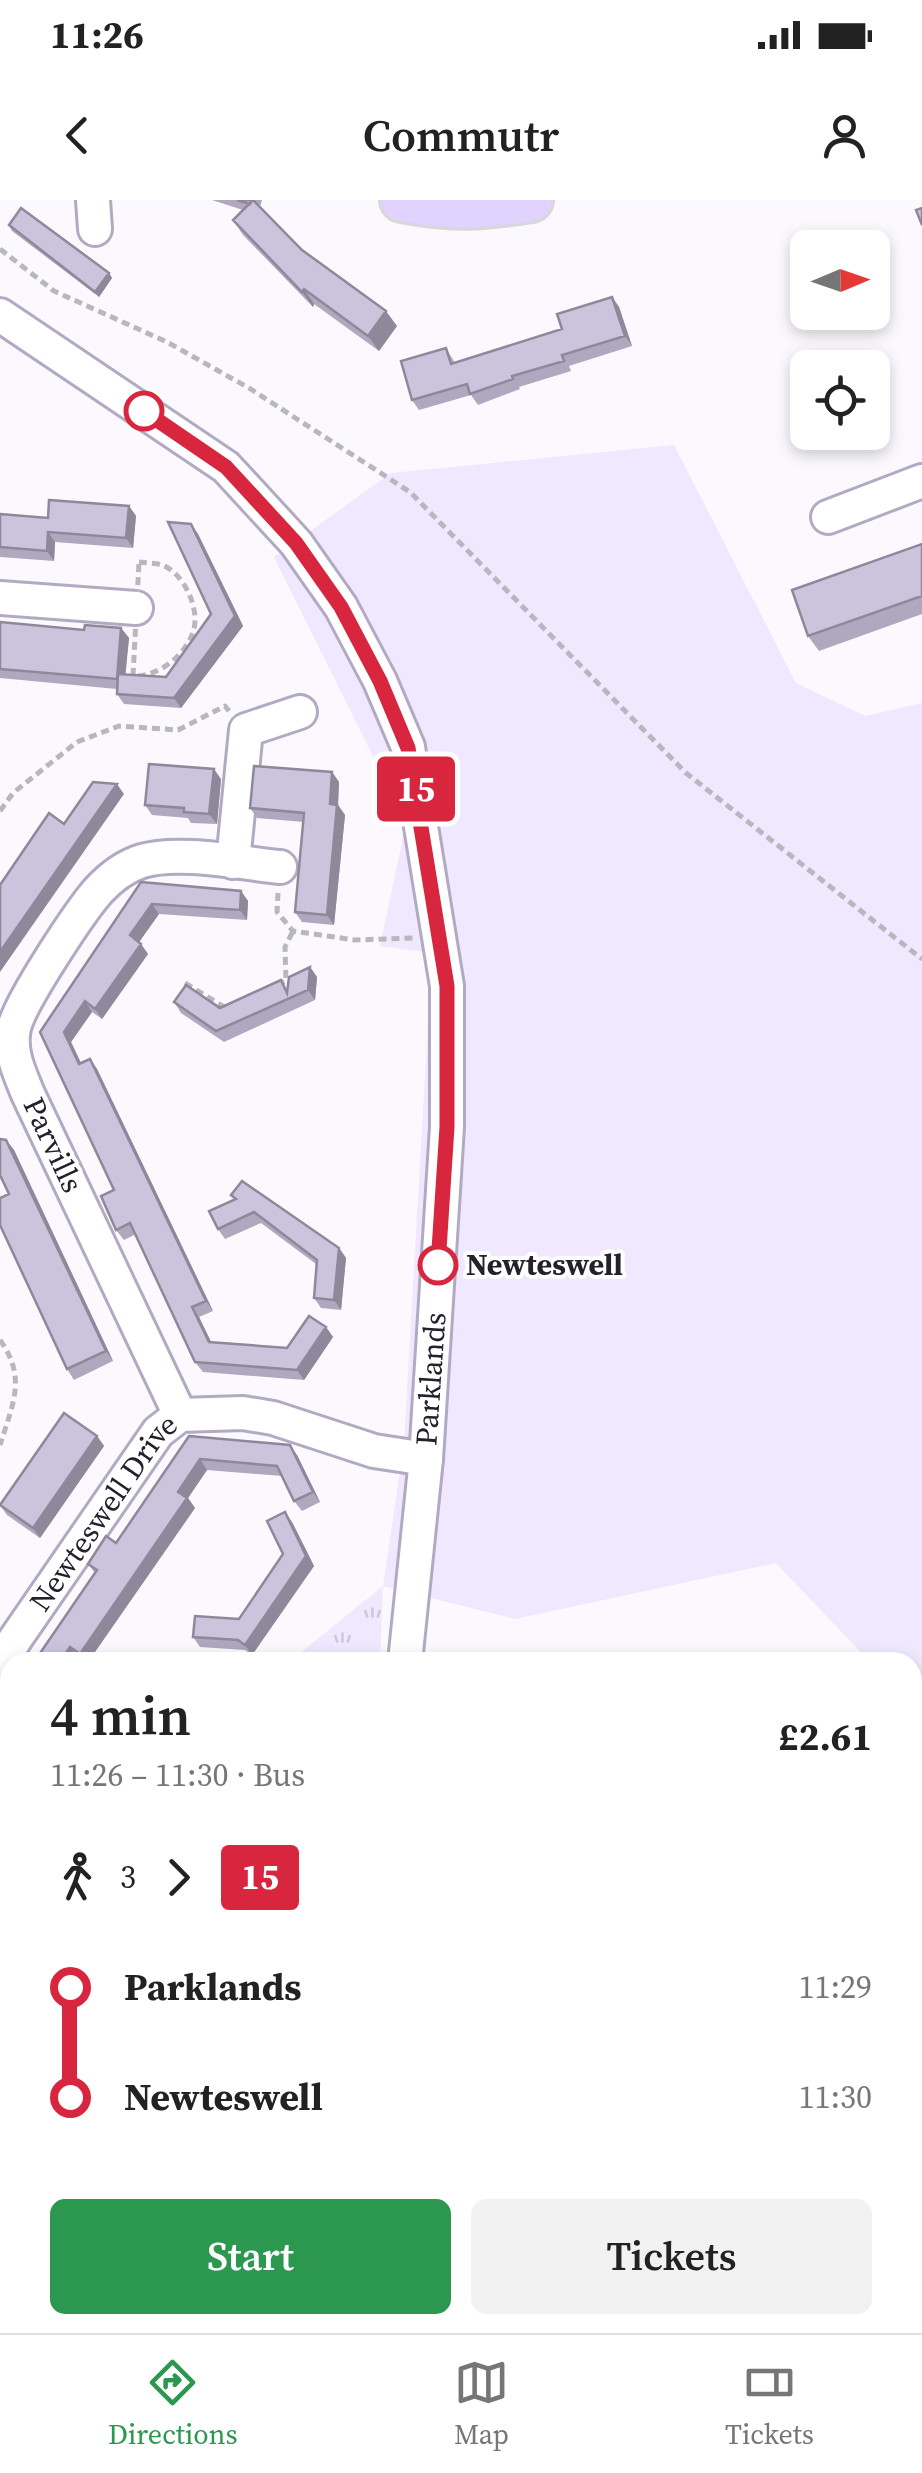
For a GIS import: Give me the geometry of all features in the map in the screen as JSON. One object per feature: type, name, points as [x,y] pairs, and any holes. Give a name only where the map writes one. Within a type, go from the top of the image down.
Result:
[{"type":"main road","points":[[402,200],[443,208],[478,208],[531,200]]},
{"type":"street","name":"Parklands","points":[[0,315],[226,467],[296,543],[341,607],[380,681],[408,748],[447,986],[447,1127],[426,1459],[405,1652]]},
{"type":"street","points":[[828,517],[922,480]]},
{"type":"street","points":[[0,598],[136,608]]},
{"type":"street","points":[[233,862],[246,730],[300,712]]},
{"type":"street","name":"Parvills","points":[[180,1415],[14,1097],[13,1030],[21,1007],[98,891],[121,871],[143,860],[172,858],[280,866]]},
{"type":"street","name":"Newteswell Drive","points":[[8,1634],[158,1432],[180,1415],[208,1412],[273,1418],[374,1451],[426,1459]]},
{"type":"path","points":[[0,249],[54,292],[167,342],[249,388],[410,492],[686,773],[922,959]]},
{"type":"path","points":[[0,811],[12,793],[77,742],[119,726],[178,730],[225,706],[246,730]]},
{"type":"path","points":[[280,866],[277,912],[293,931],[355,940],[441,936]]},
{"type":"path","points":[[271,988],[286,981],[285,947],[293,931]]},
{"type":"path","points":[[186,983],[227,1008],[242,1001]]},
{"type":"path","points":[[0,1340],[18,1379],[0,1444]]},
{"type":"green space","points":[[674,445],[796,683],[865,716],[922,703],[922,1652],[861,1652],[776,1563],[515,1619],[383,1586],[404,1444],[432,953],[380,946],[406,823],[274,557],[391,473]]},
{"type":"green space","points":[[383,1586],[380,1652],[301,1652]]},
{"type":"building","points":[[253,200],[302,250],[386,311],[368,336],[304,289],[302,292],[233,220]]},
{"type":"building","points":[[21,208],[109,273],[95,292],[9,225]]},
{"type":"building","points":[[612,297],[625,336],[562,355],[564,361],[512,376],[513,379],[470,394],[467,384],[412,400],[401,361],[446,348],[451,364],[562,329],[557,314]]},
{"type":"building","points":[[49,500],[129,506],[126,538],[48,532],[47,551],[0,547],[0,514],[48,518]]},
{"type":"building","points":[[168,522],[191,524],[235,616],[174,698],[117,694],[118,674],[166,677],[211,614]]},
{"type":"building","points":[[922,544],[922,596],[808,636],[792,590]]},
{"type":"building","points":[[0,622],[84,630],[85,625],[121,628],[117,679],[0,669]]},
{"type":"building","points":[[149,764],[214,769],[209,814],[145,805]]},
{"type":"building","points":[[254,766],[332,772],[330,804],[337,805],[327,915],[295,912],[304,813],[250,808]]},
{"type":"building","points":[[93,782],[117,784],[0,952],[0,885],[49,813],[64,824]]},
{"type":"building","points":[[141,882],[241,891],[240,910],[152,904],[130,935],[141,944],[95,1009],[85,1001],[64,1032],[79,1064],[90,1059],[206,1301],[192,1307],[209,1342],[287,1348],[309,1316],[326,1327],[297,1370],[195,1362],[130,1223],[116,1230],[101,1196],[114,1190],[40,1032]]},
{"type":"building","points":[[310,967],[308,990],[216,1031],[174,1002],[186,985],[220,1008],[281,980],[287,993],[289,977]]},
{"type":"building","points":[[0,1139],[6,1140],[106,1351],[67,1369],[0,1225],[0,1198],[9,1194],[0,1175]]},
{"type":"building","points":[[242,1181],[339,1248],[334,1300],[314,1298],[317,1260],[254,1212],[218,1229],[209,1211],[236,1199],[231,1195]]},
{"type":"building","points":[[64,1413],[97,1436],[33,1528],[0,1505]]},
{"type":"building","points":[[189,1436],[290,1445],[313,1492],[294,1501],[277,1466],[200,1459],[178,1492],[187,1498],[81,1652],[70,1647],[67,1652],[41,1652],[97,1570],[88,1564],[106,1536],[116,1543]]},
{"type":"building","points":[[285,1512],[306,1556],[245,1645],[238,1640],[193,1637],[195,1616],[239,1619],[283,1554],[267,1521]]},
{"type":"bus line","name":"15","points":[[144,411],[226,467],[296,543],[341,607],[380,681],[408,748],[447,986],[447,1127],[438,1265]]},
{"type":"place","name":"Newteswell","points":[[438,1265]]}]
